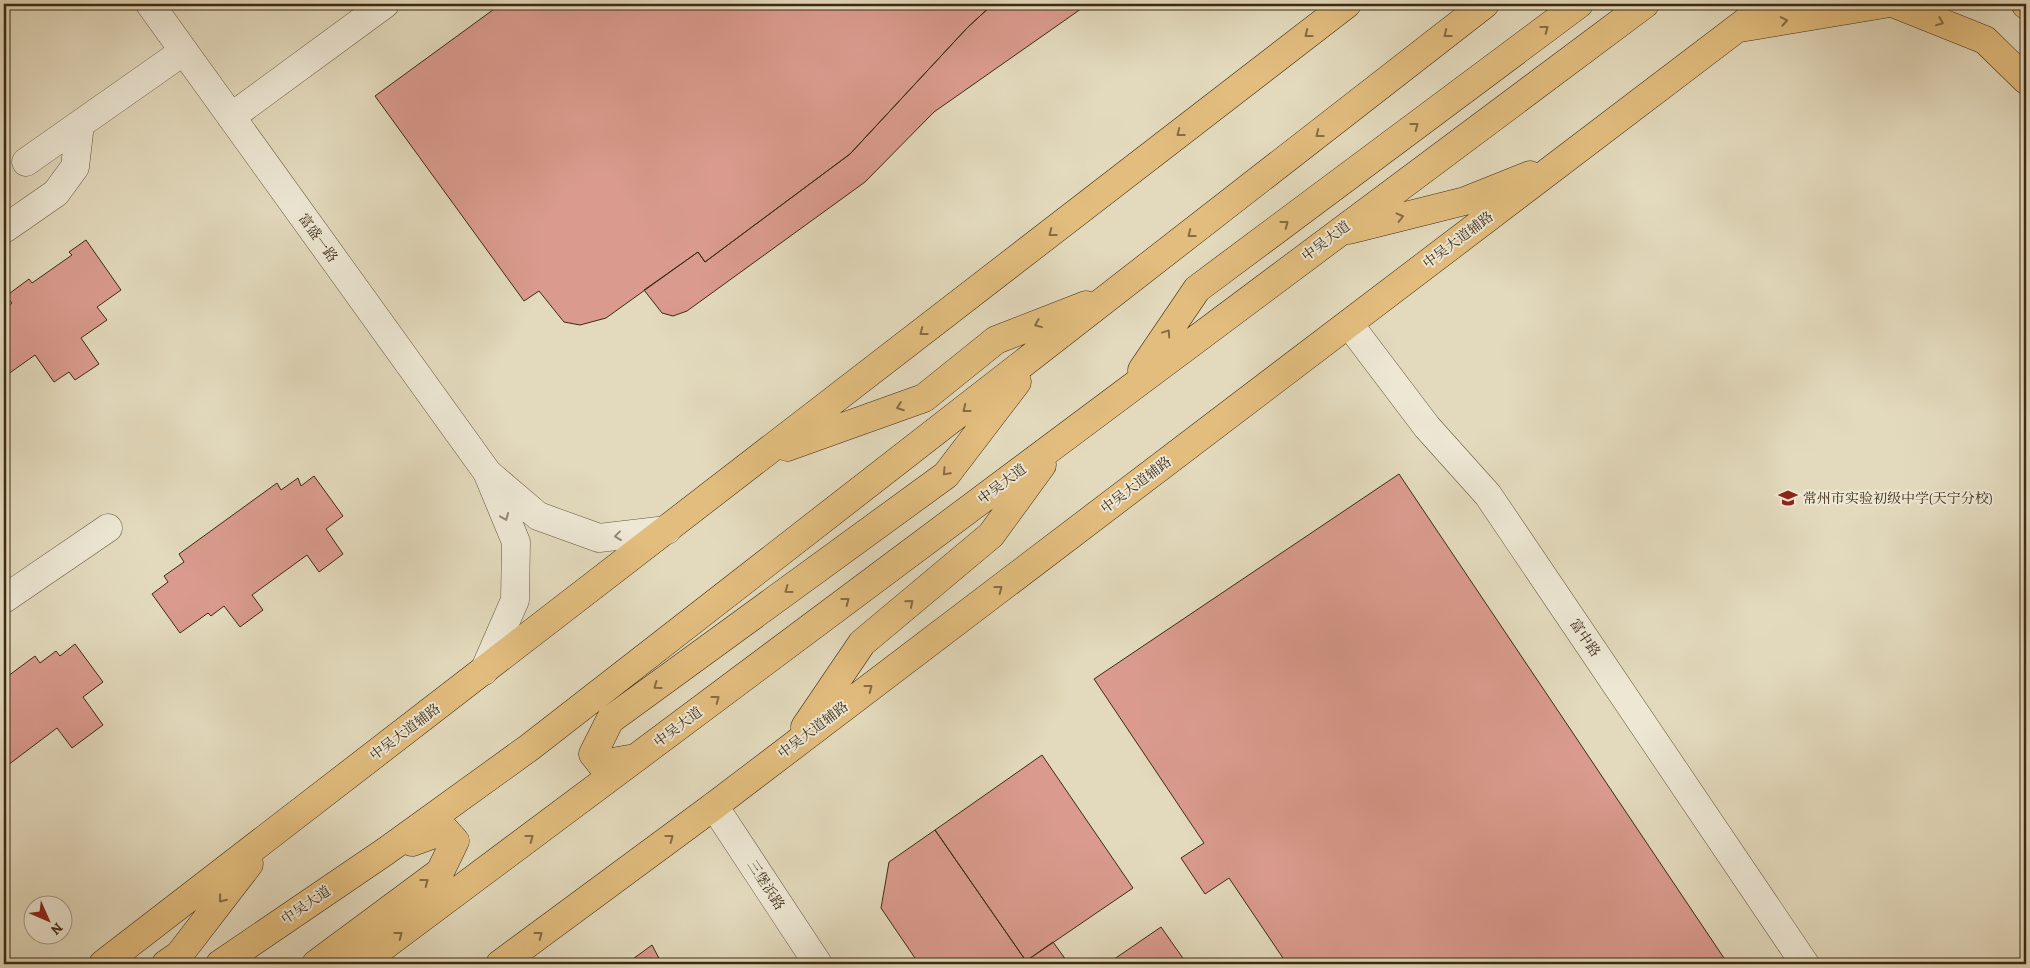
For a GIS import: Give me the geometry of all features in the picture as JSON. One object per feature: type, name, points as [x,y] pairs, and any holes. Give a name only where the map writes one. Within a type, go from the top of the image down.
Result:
[{"type":"main road","name":"中吴大道辅路","points":[[103,964],[484,672],[1347,4]]},
{"type":"main road","name":"中吴大道","points":[[220,964],[386,851],[530,747],[1116,293],[1485,4]]},
{"type":"main road","points":[[1130,388],[1197,289],[1579,4]]},
{"type":"main road","name":"中吴大道","points":[[360,964],[1645,4]]},
{"type":"main road","name":"中吴大道辅路","points":[[500,964],[714,806],[1769,4]]},
{"type":"main road","points":[[1736,29],[1884,4]]},
{"type":"main road","points":[[1895,4],[1985,40],[2026,80]]},
{"type":"main road","points":[[1336,234],[1464,201],[1560,163]]},
{"type":"main road","points":[[764,455],[924,398],[996,340],[1116,293]]},
{"type":"main road","points":[[637,758],[601,764],[593,754],[610,720],[946,474],[1040,351]]},
{"type":"main road","points":[[791,747],[862,643],[991,535],[1058,443]]},
{"type":"main road","points":[[316,964],[440,872],[455,841],[445,830],[386,851]]},
{"type":"main road","points":[[166,964],[179,955],[273,833]]},
{"type":"street","name":"富盛一路","points":[[150,4],[486,472]]},
{"type":"street","points":[[231,116],[386,4]]},
{"type":"street","points":[[26,162],[184,51]]},
{"type":"street","points":[[4,228],[56,193],[75,167],[80,124]]},
{"type":"street","name":"富中路","points":[[1349,324],[1427,427],[1488,495],[1805,964]]},
{"type":"street","points":[[486,472],[538,516],[599,538],[667,530]]},
{"type":"street","points":[[484,672],[515,600],[516,580],[516,542],[486,472]]},
{"type":"street","points":[[4,599],[108,528]]},
{"type":"street","name":"三堡浜路","points":[[714,806],[818,964]]},
{"type":"building","points":[[501,4],[993,4],[967,28],[850,154],[705,262],[698,252],[606,318],[580,325],[564,322],[539,291],[524,301],[375,96]]},
{"type":"building","points":[[993,4],[1088,4],[934,112],[865,182],[687,311],[673,316],[662,313],[644,290],[698,252],[705,262],[850,154],[967,28]]},
{"type":"building","points":[[86,240],[121,290],[97,307],[107,320],[81,338],[99,364],[75,380],[69,372],[54,382],[35,355],[4,377],[4,309],[12,303],[6,296],[29,279],[32,283],[72,255],[69,252]]},
{"type":"building","points":[[1399,474],[1728,964],[1287,964],[1229,878],[1205,894],[1181,858],[1204,843],[1094,679]]},
{"type":"building","points":[[314,476],[343,516],[326,529],[343,554],[319,572],[307,555],[252,595],[263,610],[240,627],[224,606],[211,616],[208,613],[180,633],[152,594],[168,582],[164,576],[184,562],[179,554],[277,483],[281,490],[298,478],[301,486]]},
{"type":"building","points":[[75,644],[103,682],[83,697],[103,725],[72,748],[57,728],[4,768],[4,679],[35,656],[40,663],[56,651],[60,656]]},
{"type":"building","points":[[1042,755],[1133,888],[1026,961],[935,830]]},
{"type":"building","points":[[935,830],[1026,961],[1021,964],[919,964],[881,908],[889,862]]},
{"type":"building","points":[[1161,927],[1187,964],[1107,964]]},
{"type":"building","points":[[1053,942],[1069,964],[1028,964],[1026,961]]},
{"type":"building","points":[[652,945],[662,964],[626,964]]},
{"type":"place","name":"常州市实验初级中学(天宁分校)","points":[[1788,498]]}]
